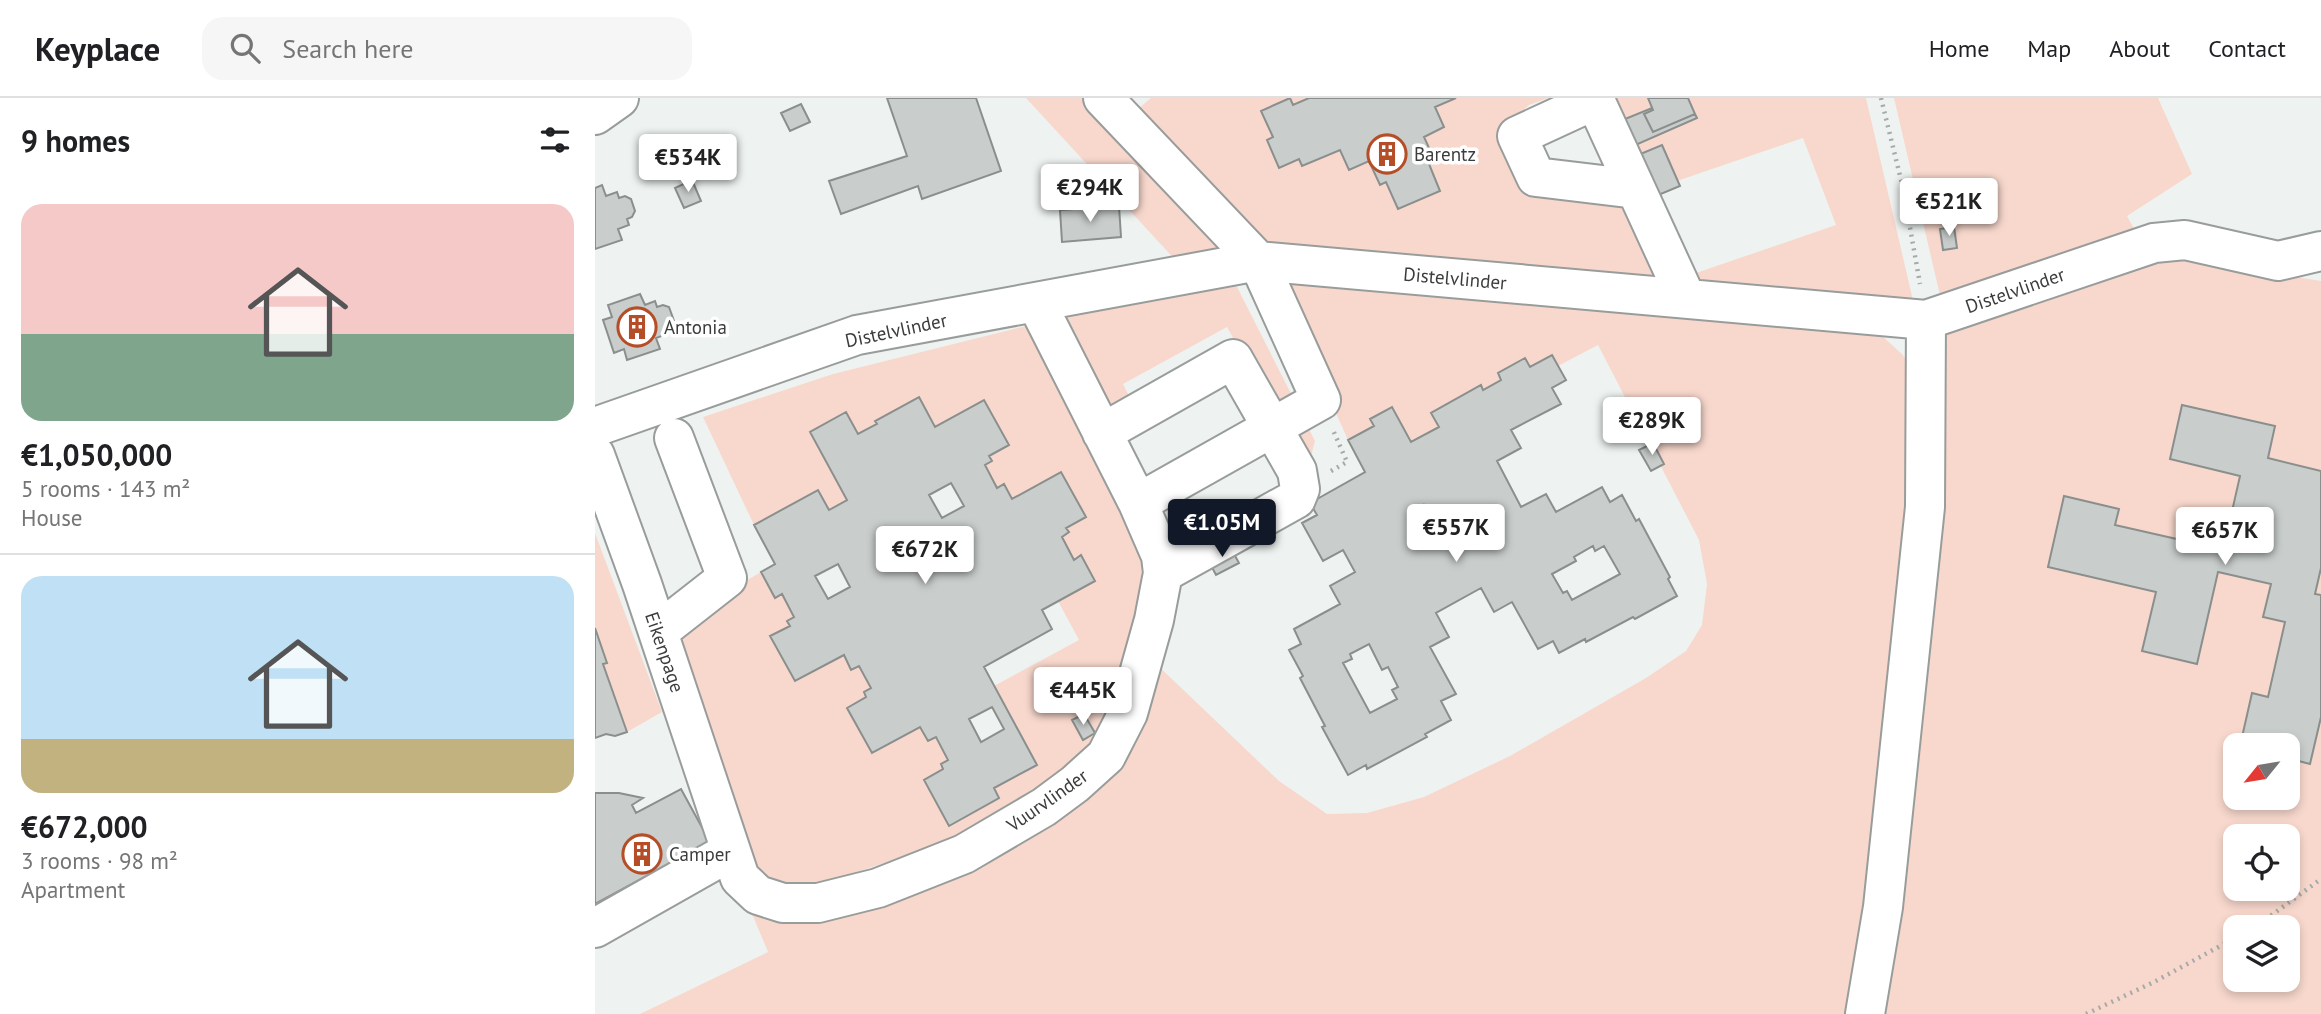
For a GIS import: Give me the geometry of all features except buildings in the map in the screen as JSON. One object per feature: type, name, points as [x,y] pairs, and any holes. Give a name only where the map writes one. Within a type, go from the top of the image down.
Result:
[{"type":"lane","points":[[595,115],[619,98]]},
{"type":"lane","points":[[1103,98],[1258,261],[1321,400],[1138,503]]},
{"type":"lane","points":[[1636,189],[1686,299]]},
{"type":"lane","name":"Distelvlinder","points":[[595,427],[857,335],[1258,261],[1926,320],[2154,243],[2185,240],[2278,261],[2321,251]]},
{"type":"lane","name":"Vuurvlinder","points":[[731,851],[740,878],[758,894],[783,903],[818,903],[878,888],[964,854],[1044,807],[1106,756],[1128,713],[1154,620],[1163,573],[1161,556],[1138,503],[1035,302]]},
{"type":"lane","points":[[1865,1014],[1883,907],[1925,507],[1926,320]]},
{"type":"lane","points":[[1102,433],[1233,359],[1297,471],[1300,489],[1296,499],[1163,573]]},
{"type":"lane","points":[[658,632],[727,578],[674,438]]},
{"type":"lane","name":"Eikenpage","points":[[595,454],[642,583],[731,851]]},
{"type":"lane","points":[[642,583],[667,589],[709,593]]},
{"type":"lane","points":[[595,928],[731,851]]},
{"type":"path","points":[[1881,98],[1903,188],[1926,320]]},
{"type":"path","points":[[1300,489],[1347,462],[1321,400]]},
{"type":"path","points":[[2272,915],[2321,879]]},
{"type":"path","points":[[2086,1014],[2154,982],[2223,945]]},
{"type":"shaded area","points":[[1026,98],[1089,98],[1230,252],[1179,264]]},
{"type":"shaded area","points":[[1151,98],[1548,98],[1529,105],[1510,122],[1526,188],[1548,198],[1629,199],[1665,285],[1275,247],[1255,240],[1132,114]]},
{"type":"shaded area","points":[[1611,98],[1866,98],[1915,309],[1697,288],[1696,273],[1836,225],[1803,138],[1677,181],[1653,192]]},
{"type":"shaded area","points":[[1894,98],[2158,98],[2192,174],[2127,216],[2137,234],[1942,304]]},
{"type":"shaded area","points":[[2172,257],[2321,281],[2321,1014],[1880,1014],[1941,493],[1947,326]]},
{"type":"shaded area","points":[[1274,276],[1574,299],[1881,335],[1902,354],[1910,365],[1917,493],[1854,1014],[640,1014],[768,952],[748,904],[1033,835],[1152,660],[1279,781],[1327,814],[1367,813],[1424,797],[1510,756],[1646,678],[1686,651],[1702,625],[1707,584],[1699,540],[1598,345],[1558,366],[1552,355],[1530,367],[1525,358],[1498,373],[1501,380],[1483,390],[1480,385],[1432,412],[1439,427],[1411,442],[1391,407],[1371,418],[1374,426],[1348,440]]},
{"type":"shaded area","points":[[1235,283],[1315,441],[1308,467],[1299,456],[1227,327],[1123,384],[1132,402],[1106,409],[1052,315]]},
{"type":"shaded area","points":[[1026,326],[1126,514],[1141,560],[1142,598],[1119,705],[1070,774],[949,839],[820,884],[791,888],[752,873],[669,626],[761,572],[775,597],[782,594],[794,617],[787,621],[790,626],[771,636],[795,681],[844,655],[851,669],[859,666],[871,688],[864,692],[866,697],[847,708],[872,754],[920,727],[928,741],[936,737],[948,760],[941,764],[943,769],[924,780],[949,826],[999,799],[994,788],[1037,765],[994,686],[1079,640],[1058,601],[1095,581],[1082,556],[1074,560],[1062,537],[1068,532],[1066,528],[1086,517],[1061,472],[1012,499],[1005,484],[997,488],[985,465],[991,461],[984,400],[935,427],[919,397],[875,421],[877,424],[858,434],[845,412],[810,432],[847,500],[829,510],[818,491],[754,525],[703,417],[833,374]]},
{"type":"shaded area","points":[[595,533],[662,712],[627,732],[603,664],[607,662],[595,628]]},
{"type":"place","name":"Barentz","points":[[1387,154]]},
{"type":"place","name":"Antonia","points":[[637,327]]},
{"type":"place","name":"Camper","points":[[642,854]]}]
